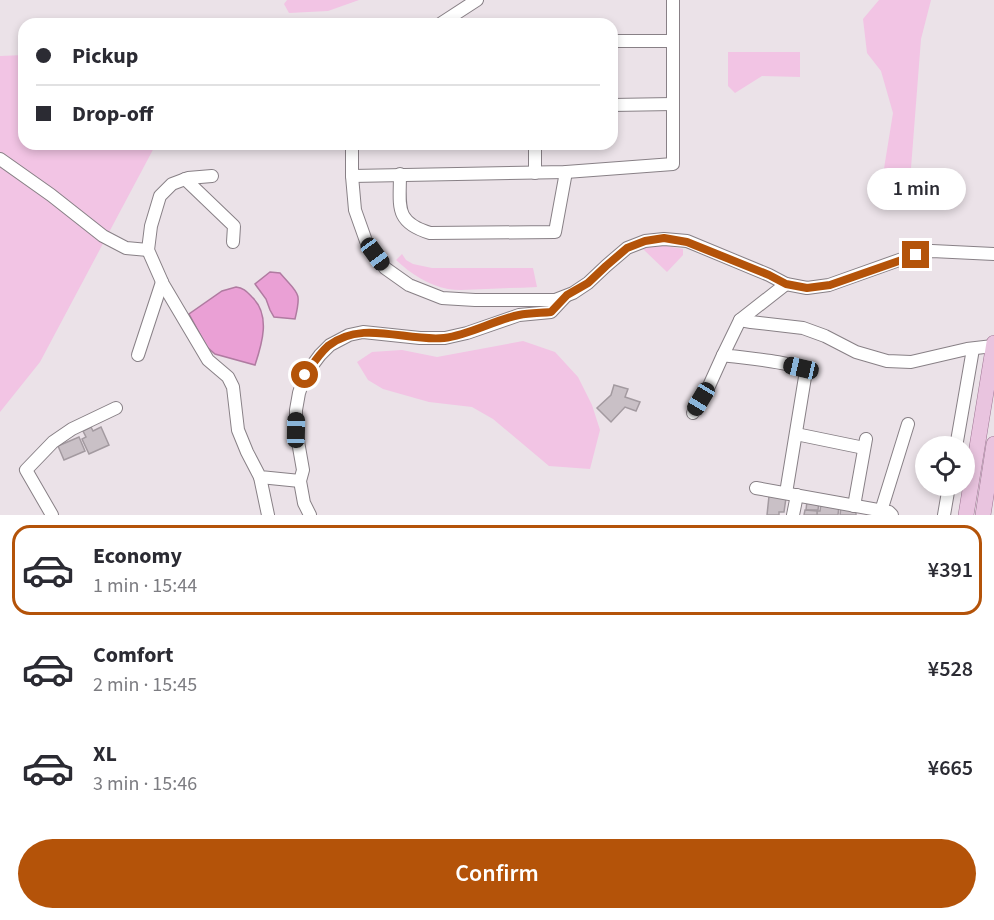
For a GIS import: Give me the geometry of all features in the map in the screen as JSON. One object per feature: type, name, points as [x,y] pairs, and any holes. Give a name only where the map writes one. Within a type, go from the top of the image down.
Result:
[{"type":"main road","points":[[966,515],[994,345]]},
{"type":"main road","points":[[983,515],[994,444]]},
{"type":"street","points":[[449,18],[477,0]]},
{"type":"street","points":[[352,176],[566,172],[673,164],[673,0]]},
{"type":"street","points":[[618,41],[673,41]]},
{"type":"street","points":[[618,105],[673,104]]},
{"type":"street","points":[[352,150],[355,210],[366,241],[385,268],[409,285],[442,298],[555,300],[588,283],[627,248],[645,241],[664,238],[687,242],[786,284],[807,288],[830,285],[902,259],[932,251],[994,254]]},
{"type":"street","points":[[535,150],[535,173]]},
{"type":"street","points":[[0,159],[103,236],[126,248],[148,250]]},
{"type":"street","points":[[400,174],[400,210],[413,227],[430,232],[555,232],[566,172]]},
{"type":"street","points":[[212,176],[185,179],[172,184],[160,196],[151,226],[148,250],[162,282],[208,360],[228,377],[233,387],[238,430],[260,477],[268,515]]},
{"type":"street","points":[[185,179],[234,226],[233,242]]},
{"type":"street","points":[[138,355],[162,282]]},
{"type":"street","points":[[693,413],[709,386],[740,320],[786,284]]},
{"type":"street","points":[[310,515],[304,503],[300,481],[303,470],[296,430],[296,410],[305,375],[330,345],[350,335],[363,332],[420,339],[445,338],[519,315],[551,312],[567,295]]},
{"type":"street","points":[[740,320],[803,328],[856,352],[887,361],[911,362],[994,345]]},
{"type":"street","points":[[958,436],[974,349]]},
{"type":"street","points":[[723,355],[787,364],[806,371],[796,434],[793,515]]},
{"type":"street","points":[[52,515],[26,470],[53,441],[72,429],[116,408]]},
{"type":"street","points":[[756,488],[886,513],[908,424]]},
{"type":"street","points":[[796,434],[865,443],[862,510]]},
{"type":"street","points":[[260,477],[300,481]]},
{"type":"street","points":[[944,515],[947,496]]},
{"type":"shaded area","points":[[287,0],[359,0],[328,11],[289,13],[284,4]]},
{"type":"shaded area","points":[[879,0],[931,0],[921,39],[911,168],[896,191],[881,187],[893,113],[881,71],[867,53],[863,19]]},
{"type":"shaded area","points":[[728,52],[800,52],[800,77],[762,76],[735,93],[728,86]]},
{"type":"shaded area","points":[[18,55],[18,150],[153,150],[40,362],[0,412],[0,56]]},
{"type":"shaded area","points":[[654,246],[683,249],[683,255],[667,272],[643,249]]},
{"type":"shaded area","points":[[402,254],[413,264],[432,268],[533,268],[537,287],[448,289],[427,282],[408,270],[396,260]]},
{"type":"shaded area","points":[[270,272],[280,273],[295,289],[298,303],[295,319],[274,317],[266,299],[255,284]]},
{"type":"shaded area","points":[[236,287],[249,293],[261,312],[262,339],[255,365],[215,354],[207,347],[189,314],[222,291]]},
{"type":"shaded area","points":[[523,341],[555,352],[578,377],[592,405],[600,430],[590,469],[549,466],[493,419],[472,407],[429,402],[383,389],[368,380],[357,362],[372,352],[402,350],[437,357]]},
{"type":"building","points":[[614,385],[628,389],[625,397],[640,402],[636,411],[625,407],[611,422],[597,408],[611,395]]},
{"type":"building","points":[[91,427],[93,431],[101,427],[109,445],[89,454],[82,439],[86,437],[83,431]]},
{"type":"building","points":[[79,437],[85,451],[64,460],[58,446]]},
{"type":"building","points":[[769,496],[786,498],[784,512],[779,512],[779,515],[767,515]]},
{"type":"building","points":[[807,501],[819,502],[818,510],[806,510]]},
{"type":"building","points":[[821,504],[839,505],[838,515],[817,515]]},
{"type":"building","points":[[841,507],[856,509],[856,515],[840,515]]},
{"type":"building","points":[[805,510],[817,511],[817,515],[804,515]]},
{"type":"route","points":[[305,375],[330,345],[350,335],[363,332],[420,339],[445,338],[519,315],[551,312],[567,295],[588,283],[627,248],[645,241],[664,238],[687,242],[786,284],[807,288],[830,285],[916,255]]}]
